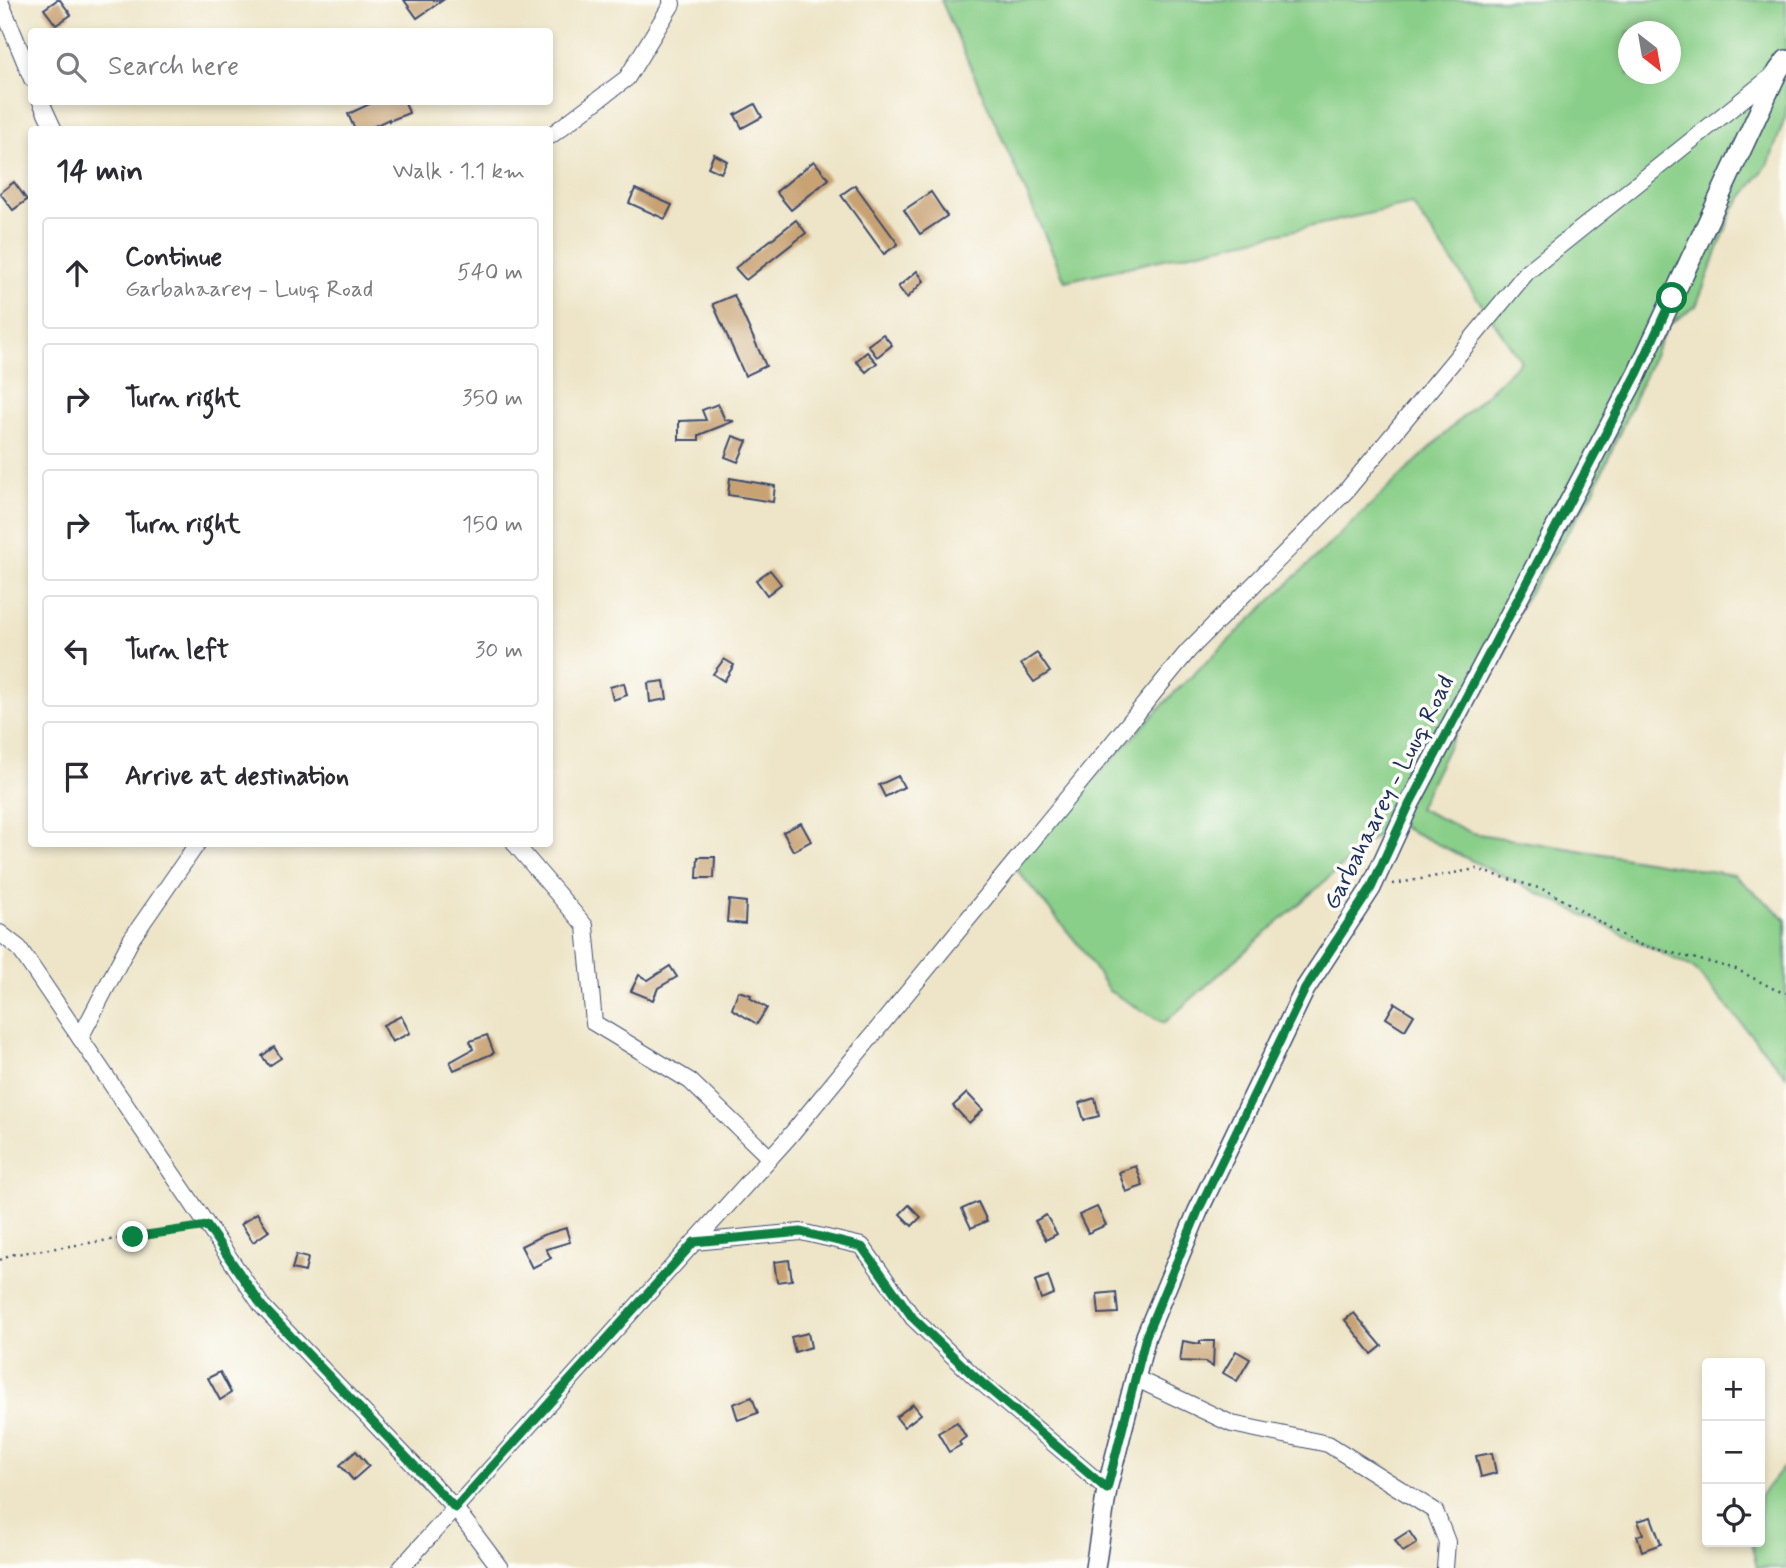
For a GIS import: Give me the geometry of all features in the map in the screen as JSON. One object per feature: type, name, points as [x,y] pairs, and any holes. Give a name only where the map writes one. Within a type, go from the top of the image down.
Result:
[{"type":"street","points":[[553,134],[627,78],[672,4],[671,0]]},
{"type":"street","points":[[0,1],[28,69]]},
{"type":"street","points":[[401,1568],[770,1158],[1188,651],[1346,491],[1527,272],[1782,65]]},
{"type":"street","name":"Garbahaarey - Luuq Road","points":[[1095,1568],[1107,1489],[1146,1336],[1198,1211],[1305,989],[1371,888],[1416,792],[1637,374],[1782,65]]},
{"type":"street","points":[[42,105],[52,126]]},
{"type":"street","points":[[80,1038],[132,938],[195,847]]},
{"type":"street","points":[[518,847],[585,926],[594,1023],[690,1081],[770,1158]]},
{"type":"street","points":[[0,933],[19,947],[262,1306],[455,1508],[500,1568]]},
{"type":"street","points":[[694,1242],[801,1232],[862,1247],[913,1318],[975,1377],[1107,1489]]},
{"type":"street","points":[[1135,1378],[1232,1424],[1328,1444],[1435,1511],[1447,1542],[1445,1568]]},
{"type":"path","points":[[1371,888],[1476,869],[1548,891],[1637,944],[1736,969],[1786,993]]},
{"type":"path","points":[[0,1260],[9,1255],[207,1226]]},
{"type":"green space","points":[[941,0],[1786,0],[1786,115],[1769,163],[1734,208],[1696,306],[1667,326],[1593,492],[1508,627],[1418,808],[1472,833],[1734,875],[1786,919],[1786,1076],[1695,969],[1392,822],[1164,1023],[1109,991],[1082,949],[1013,865],[1175,692],[1521,361],[1412,204],[1065,281]]},
{"type":"green space","points":[[1786,1464],[1786,1568],[1757,1568],[1752,1547],[1765,1547],[1765,1490]]},
{"type":"building","points":[[60,0],[71,15],[56,25],[44,9]]},
{"type":"building","points":[[404,0],[443,0],[417,18]]},
{"type":"building","points":[[755,104],[762,117],[742,128],[735,115]]},
{"type":"building","points":[[368,105],[406,105],[409,113],[374,126],[353,126],[348,114]]},
{"type":"building","points":[[714,154],[727,161],[721,173],[708,167]]},
{"type":"building","points":[[814,161],[829,179],[791,210],[776,192]]},
{"type":"building","points":[[14,182],[27,200],[13,210],[0,193]]},
{"type":"building","points":[[855,185],[898,244],[884,254],[841,195]]},
{"type":"building","points":[[635,189],[672,205],[665,219],[629,203]]},
{"type":"building","points":[[931,192],[947,216],[920,234],[904,210]]},
{"type":"building","points":[[796,220],[806,233],[746,280],[735,268]]},
{"type":"building","points":[[917,271],[924,281],[907,298],[898,287]]},
{"type":"building","points":[[734,295],[766,366],[745,376],[713,304]]},
{"type":"building","points":[[883,334],[892,345],[877,357],[868,345]]},
{"type":"building","points":[[867,352],[877,363],[866,372],[856,361]]},
{"type":"building","points":[[718,404],[725,420],[734,421],[699,435],[699,440],[679,440],[679,421],[706,420],[702,410]]},
{"type":"building","points":[[733,436],[747,441],[738,462],[725,457]]},
{"type":"building","points":[[730,478],[775,486],[773,502],[728,495]]},
{"type":"building","points":[[770,570],[781,584],[767,595],[756,580]]},
{"type":"building","points":[[1037,653],[1050,672],[1034,682],[1021,664]]},
{"type":"building","points":[[724,659],[734,665],[724,681],[713,674]]},
{"type":"building","points":[[664,681],[667,699],[650,702],[648,683]]},
{"type":"building","points":[[624,683],[627,695],[613,700],[610,687]]},
{"type":"building","points":[[898,776],[904,787],[885,797],[879,785]]},
{"type":"building","points":[[801,823],[811,841],[793,851],[783,832]]},
{"type":"building","points":[[698,857],[715,857],[714,878],[697,878]]},
{"type":"building","points":[[729,900],[746,902],[745,924],[727,922]]},
{"type":"building","points":[[670,966],[677,977],[658,988],[653,1000],[631,991],[639,975],[648,980]]},
{"type":"building","points":[[738,991],[751,995],[750,998],[767,1008],[757,1024],[732,1009]]},
{"type":"building","points":[[1395,1003],[1414,1015],[1405,1030],[1386,1018]]},
{"type":"building","points":[[401,1016],[410,1033],[392,1042],[383,1025]]},
{"type":"building","points":[[487,1035],[494,1053],[454,1070],[450,1062],[473,1049],[470,1041]]},
{"type":"building","points":[[274,1047],[281,1058],[269,1066],[262,1056]]},
{"type":"building","points":[[967,1093],[983,1110],[969,1123],[953,1106]]},
{"type":"building","points":[[1095,1098],[1099,1116],[1084,1120],[1079,1103]]},
{"type":"building","points":[[1136,1166],[1143,1186],[1126,1192],[1119,1172]]},
{"type":"building","points":[[978,1202],[987,1221],[971,1228],[962,1209]]},
{"type":"building","points":[[909,1205],[921,1217],[912,1226],[900,1214]]},
{"type":"building","points":[[1097,1207],[1106,1225],[1088,1233],[1079,1215]]},
{"type":"building","points":[[257,1213],[269,1231],[253,1242],[241,1224]]},
{"type":"building","points":[[1046,1215],[1057,1234],[1046,1240],[1035,1221]]},
{"type":"building","points":[[566,1228],[570,1242],[546,1249],[551,1258],[532,1268],[521,1246]]},
{"type":"building","points":[[296,1255],[308,1258],[305,1272],[292,1269]]},
{"type":"building","points":[[789,1260],[792,1280],[777,1282],[774,1262]]},
{"type":"building","points":[[1048,1276],[1054,1294],[1041,1299],[1035,1281]]},
{"type":"building","points":[[1116,1292],[1118,1313],[1099,1314],[1097,1294]]},
{"type":"building","points":[[1354,1313],[1382,1346],[1372,1354],[1345,1320]]},
{"type":"building","points":[[808,1333],[811,1347],[795,1352],[791,1337]]},
{"type":"building","points":[[1183,1341],[1200,1344],[1200,1341],[1214,1341],[1213,1367],[1205,1362],[1180,1361]]},
{"type":"building","points":[[1236,1351],[1250,1359],[1237,1381],[1223,1373]]},
{"type":"building","points":[[220,1372],[231,1393],[220,1400],[208,1378]]},
{"type":"building","points":[[752,1397],[758,1413],[738,1420],[733,1404]]},
{"type":"building","points":[[913,1404],[921,1414],[904,1427],[896,1417]]},
{"type":"building","points":[[957,1422],[966,1437],[959,1442],[961,1445],[949,1452],[938,1433]]},
{"type":"building","points":[[356,1451],[369,1466],[353,1480],[340,1465]]},
{"type":"building","points":[[1492,1453],[1496,1473],[1481,1477],[1476,1456]]},
{"type":"building","points":[[1651,1517],[1661,1544],[1642,1551],[1637,1536],[1643,1534],[1638,1521]]},
{"type":"building","points":[[1409,1531],[1417,1543],[1403,1552],[1395,1540]]},
{"type":"route","points":[[133,1237],[207,1226],[262,1306],[455,1508],[694,1242],[801,1232],[862,1247],[913,1318],[975,1377],[1107,1489],[1146,1336],[1198,1211],[1305,989],[1371,888],[1410,803],[1637,374],[1672,298]]}]
